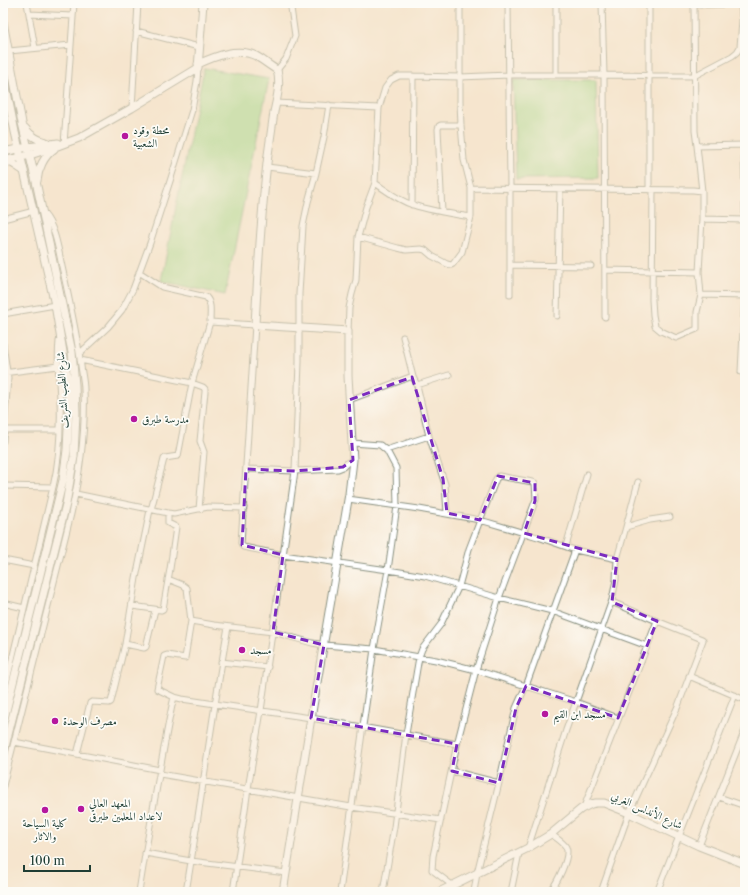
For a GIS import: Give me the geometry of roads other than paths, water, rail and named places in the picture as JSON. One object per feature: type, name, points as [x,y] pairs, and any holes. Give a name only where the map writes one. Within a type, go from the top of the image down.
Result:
[{"type":"street","points":[[26,3],[35,48]]},
{"type":"street","points":[[37,186],[38,174],[41,166],[50,152],[58,145],[71,44],[74,3]]},
{"type":"street","points":[[132,108],[138,3]]},
{"type":"street","points":[[80,353],[108,327],[122,310],[133,289],[150,242],[192,110],[197,81],[203,3]]},
{"type":"street","points":[[289,3],[295,36],[286,59],[278,70],[279,88],[266,167],[241,543],[243,547],[282,555],[338,562],[425,576],[499,598],[552,611],[647,646]]},
{"type":"street","points":[[358,238],[406,250],[425,250],[432,256],[447,264],[453,264],[462,252],[471,217],[471,188],[464,160],[461,125],[460,3]]},
{"type":"street","points":[[508,3],[510,295]]},
{"type":"street","points":[[556,3],[556,75]]},
{"type":"street","points":[[602,3],[606,317]]},
{"type":"street","points":[[283,892],[338,562],[353,460],[349,400],[349,308],[356,280],[358,238],[366,207],[375,183],[379,108],[385,88],[391,80],[399,76],[509,74],[648,76],[694,76],[737,52],[740,47],[743,21],[741,4],[694,4],[694,76],[695,131],[702,191],[699,272],[701,295],[697,312],[697,329],[676,338],[661,331],[655,326],[653,315],[648,76],[649,3]]},
{"type":"street","points":[[29,14],[73,16]]},
{"type":"street","name":"شارع الطيب الشريف","points":[[3,22],[22,123],[56,272],[72,352],[76,402],[74,457],[66,504],[3,755]]},
{"type":"street","points":[[136,31],[200,46]]},
{"type":"street","points":[[9,51],[71,44]]},
{"type":"street","points":[[4,160],[30,155],[79,138],[132,108],[208,60],[229,53],[242,52],[255,56],[278,70]]},
{"type":"street","name":"شارع الطيب الشريف","points":[[3,72],[15,132],[55,305],[68,381],[69,396],[68,434],[64,473],[3,723]]},
{"type":"street","points":[[412,205],[413,76]]},
{"type":"street","points":[[276,103],[379,108]]},
{"type":"street","points":[[233,892],[268,667],[282,555],[295,471],[300,328],[299,294],[303,226],[324,137],[329,105]]},
{"type":"street","points":[[22,123],[26,131],[34,138],[58,145]]},
{"type":"street","points":[[442,212],[438,129],[441,124],[461,125]]},
{"type":"street","points":[[3,152],[11,144],[15,132]]},
{"type":"street","points":[[3,152],[19,148],[58,145]]},
{"type":"street","points":[[697,146],[744,145],[745,221],[702,219]]},
{"type":"street","points":[[4,160],[24,171]]},
{"type":"street","points":[[266,167],[316,173]]},
{"type":"street","points":[[375,183],[397,198],[412,205],[471,217]]},
{"type":"street","points":[[471,188],[702,191]]},
{"type":"street","points":[[557,316],[560,189]]},
{"type":"street","points":[[3,219],[34,212]]},
{"type":"street","points":[[3,786],[76,494],[82,458],[84,429],[84,389],[80,353],[74,320],[52,226],[42,212]]},
{"type":"street","points":[[510,265],[591,266]]},
{"type":"street","points":[[606,270],[699,272]]},
{"type":"street","points":[[78,754],[90,703],[111,702],[125,644],[136,578],[150,510],[164,459],[178,456],[192,383],[210,322],[210,304],[206,297],[162,287],[139,272]]},
{"type":"street","points":[[741,372],[745,292]]},
{"type":"street","points":[[701,295],[745,296]]},
{"type":"street","points":[[3,314],[55,305]]},
{"type":"street","points":[[210,322],[255,326],[348,330]]},
{"type":"street","points":[[3,697],[57,467],[60,430],[58,366],[60,332]]},
{"type":"street","points":[[403,337],[413,377],[417,385],[429,436],[445,484],[447,514]]},
{"type":"street","points":[[3,344],[5,373],[8,383],[3,441]]},
{"type":"street","points":[[80,360],[192,383],[205,389],[200,441],[204,452],[199,509]]},
{"type":"street","points":[[5,373],[58,366]]},
{"type":"street","points":[[417,385],[449,375]]},
{"type":"street","points":[[349,400],[413,377]]},
{"type":"street","points":[[4,430],[60,430]]},
{"type":"street","points":[[386,450],[429,436]]},
{"type":"street","points":[[340,892],[374,649],[388,570],[397,506],[396,468],[386,450],[380,445],[352,443]]},
{"type":"street","points":[[246,469],[295,471],[338,468],[343,467],[347,462],[353,460]]},
{"type":"street","points":[[566,546],[587,474]]},
{"type":"street","points":[[383,892],[419,657],[422,649],[441,624],[459,586],[469,548],[498,476],[535,483],[536,499],[499,598],[476,670],[457,744],[431,868],[433,872],[452,885]]},
{"type":"street","points":[[528,848],[558,751],[612,602],[616,580],[617,559],[638,482]]},
{"type":"street","points":[[3,486],[53,487]]},
{"type":"street","points":[[76,494],[168,514],[208,507],[244,508]]},
{"type":"street","points":[[348,499],[480,520],[575,550],[617,559]]},
{"type":"street","points":[[132,606],[155,610],[163,609],[176,528],[168,523],[168,514]]},
{"type":"street","points":[[626,527],[650,520],[670,517]]},
{"type":"street","points":[[474,892],[477,873],[516,708],[526,686],[575,550]]},
{"type":"street","points":[[3,560],[34,566]]},
{"type":"street","points":[[168,579],[186,586],[191,622],[185,658],[167,655],[164,656],[157,689],[182,699],[363,726],[457,744]]},
{"type":"street","points":[[601,892],[629,813],[678,706],[703,640],[612,602]]},
{"type":"street","points":[[3,603],[24,608]]},
{"type":"street","points":[[125,644],[144,648],[146,647],[155,610]]},
{"type":"street","points":[[584,807],[657,621]]},
{"type":"street","points":[[191,622],[273,632],[312,643],[374,649],[436,660],[476,670],[576,702],[618,718]]},
{"type":"street","points":[[186,892],[221,662],[228,627]]},
{"type":"street","points":[[221,662],[268,667]]},
{"type":"street","points":[[689,676],[745,700]]},
{"type":"street","points":[[657,892],[735,695]]},
{"type":"street","points":[[139,892],[168,720],[174,697]]},
{"type":"street","points":[[699,846],[745,730]]},
{"type":"street","points":[[14,742],[203,781],[351,807],[441,820]]},
{"type":"street","points":[[452,771],[499,783]]},
{"type":"street","points":[[719,797],[745,806]]},
{"type":"street","name":"شارع الأندلس الغربي","points":[[439,892],[528,848],[551,834],[584,807],[596,803],[604,803],[629,813],[699,846],[745,864]]},
{"type":"street","points":[[550,892],[560,876],[567,852],[565,845],[551,834]]},
{"type":"street","points":[[145,853],[191,861],[286,873]]},
{"type":"street","points":[[511,892],[519,853]]},
{"type":"place","name":"محطة وقود الشعبية","points":[[125,136]]},
{"type":"place","name":"مدرسة طبرق","points":[[134,419]]},
{"type":"place","name":"مسجد","points":[[242,650]]},
{"type":"place","name":"مسجد ابن القيم","points":[[545,714]]},
{"type":"place","name":"مصرف الوحدة","points":[[55,721]]},
{"type":"place","name":"المعهد العالي لاعداد المعلمين طبرق","points":[[81,809]]},
{"type":"place","name":"كلية السياحة والاثار","points":[[45,810]]}]
